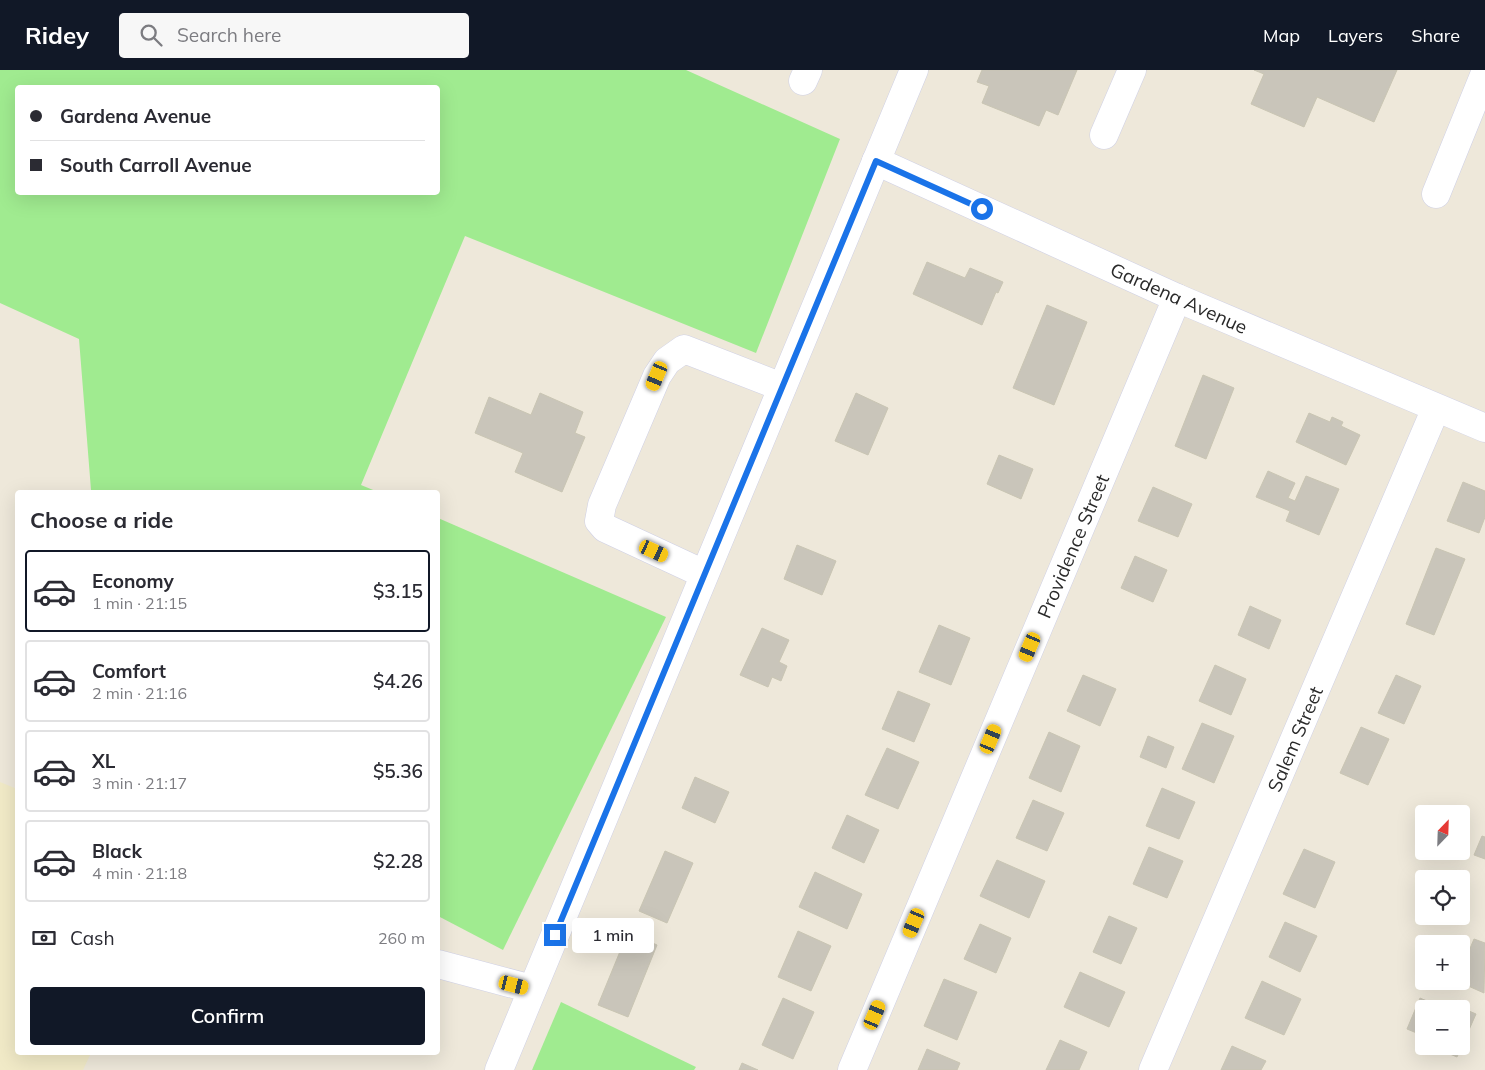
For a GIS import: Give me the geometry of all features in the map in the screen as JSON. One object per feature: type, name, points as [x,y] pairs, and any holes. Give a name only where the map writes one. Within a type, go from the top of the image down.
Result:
[{"type":"street","points":[[499,1070],[914,70]]},
{"type":"street","points":[[1104,135],[1132,70]]},
{"type":"street","points":[[1436,194],[1485,73]]},
{"type":"street","name":"Gardena Avenue","points":[[876,161],[1177,298],[1485,428]]},
{"type":"street","name":"Providence Street","points":[[852,1070],[1177,298]]},
{"type":"street","points":[[704,574],[605,528],[599,521],[602,505],[657,376],[667,361],[684,349],[782,387]]},
{"type":"street","name":"Salem Street","points":[[1153,1070],[1436,408]]},
{"type":"street","points":[[440,965],[532,989]]},
{"type":"shaded area","points":[[0,782],[15,788],[15,1055],[90,1055],[83,1070],[0,1070]]},
{"type":"green space","points":[[0,70],[686,70],[840,139],[756,353],[465,236],[361,485],[373,490],[91,490],[79,339],[0,303]]},
{"type":"green space","points":[[440,519],[666,617],[503,950],[440,917]]},
{"type":"green space","points":[[561,1002],[696,1067],[694,1070],[532,1070]]},
{"type":"building","points":[[982,70],[1077,70],[1058,115],[1046,110],[1039,126],[982,103],[989,86],[977,82]]},
{"type":"building","points":[[1254,70],[1397,70],[1374,122],[1317,97],[1304,127],[1251,104],[1264,74]]},
{"type":"building","points":[[927,262],[965,278],[970,268],[1003,282],[998,293],[996,292],[982,325],[913,294]]},
{"type":"building","points":[[1047,305],[1087,322],[1054,405],[1013,388]]},
{"type":"building","points":[[1203,375],[1234,388],[1206,459],[1175,446]]},
{"type":"building","points":[[540,393],[583,412],[575,433],[585,437],[562,492],[515,472],[523,453],[475,433],[489,397],[531,415]]},
{"type":"building","points":[[856,393],[888,408],[868,455],[835,441]]},
{"type":"building","points":[[1309,413],[1330,422],[1332,417],[1343,422],[1341,426],[1360,435],[1346,465],[1296,442]]},
{"type":"building","points":[[999,455],[1033,469],[1021,499],[987,484]]},
{"type":"building","points":[[1268,471],[1295,483],[1288,498],[1295,501],[1306,476],[1339,489],[1319,535],[1286,521],[1290,511],[1256,497]]},
{"type":"building","points":[[1463,482],[1485,491],[1485,517],[1479,533],[1447,521]]},
{"type":"building","points":[[1153,487],[1192,504],[1178,537],[1138,521]]},
{"type":"building","points":[[797,545],[836,561],[822,595],[784,579]]},
{"type":"building","points":[[1436,548],[1465,559],[1434,635],[1406,624]]},
{"type":"building","points":[[1135,556],[1167,570],[1153,602],[1121,588]]},
{"type":"building","points":[[1250,606],[1281,620],[1269,649],[1238,635]]},
{"type":"building","points":[[939,625],[970,638],[951,685],[919,672]]},
{"type":"building","points":[[762,628],[789,640],[779,662],[787,666],[781,681],[772,677],[768,687],[740,675]]},
{"type":"building","points":[[1215,665],[1246,679],[1231,715],[1199,701]]},
{"type":"building","points":[[1083,675],[1116,689],[1100,726],[1067,711]]},
{"type":"building","points":[[1396,675],[1421,686],[1404,724],[1378,713]]},
{"type":"building","points":[[898,691],[930,704],[914,742],[882,729]]},
{"type":"building","points":[[1202,723],[1234,736],[1214,783],[1182,769]]},
{"type":"building","points":[[1361,727],[1389,739],[1368,785],[1340,773]]},
{"type":"building","points":[[1049,732],[1080,746],[1061,792],[1029,778]]},
{"type":"building","points":[[1148,736],[1174,747],[1166,768],[1140,757]]},
{"type":"building","points":[[887,748],[919,762],[898,809],[865,795]]},
{"type":"building","points":[[695,777],[729,792],[715,823],[682,808]]},
{"type":"building","points":[[1162,788],[1195,802],[1179,839],[1146,826]]},
{"type":"building","points":[[1033,800],[1064,813],[1047,851],[1016,838]]},
{"type":"building","points":[[847,815],[879,830],[864,863],[832,848]]},
{"type":"building","points":[[1482,836],[1485,837],[1485,859],[1474,855]]},
{"type":"building","points":[[1149,847],[1183,861],[1167,898],[1133,884]]},
{"type":"building","points":[[1304,849],[1335,862],[1315,908],[1283,894]]},
{"type":"building","points":[[665,851],[693,863],[667,923],[639,911]]},
{"type":"building","points":[[997,860],[1045,881],[1029,918],[980,896]]},
{"type":"building","points":[[815,872],[862,894],[847,929],[799,907]]},
{"type":"building","points":[[1109,916],[1137,928],[1121,964],[1093,952]]},
{"type":"building","points":[[1285,922],[1317,936],[1300,972],[1269,957]]},
{"type":"building","points":[[980,924],[1011,938],[996,973],[964,959]]},
{"type":"building","points":[[798,931],[831,946],[811,991],[778,977]]},
{"type":"building","points":[[628,932],[657,945],[628,1017],[598,1005]]},
{"type":"building","points":[[1474,939],[1485,943],[1484,993],[1470,987],[1470,948]]},
{"type":"building","points":[[1080,972],[1125,992],[1109,1027],[1064,1007]]},
{"type":"building","points":[[944,979],[977,992],[957,1040],[924,1026]]},
{"type":"building","points":[[1262,981],[1301,999],[1284,1035],[1245,1018]]},
{"type":"building","points":[[783,998],[814,1012],[793,1059],[762,1045]]},
{"type":"building","points":[[1415,1010],[1415,1032],[1407,1029]]},
{"type":"building","points":[[1470,1011],[1476,1014],[1470,1028]]},
{"type":"building","points":[[1060,1040],[1087,1052],[1079,1070],[1046,1070]]},
{"type":"building","points":[[1232,1046],[1266,1061],[1261,1070],[1221,1070]]},
{"type":"building","points":[[927,1049],[960,1063],[957,1070],[918,1070]]},
{"type":"building","points":[[742,1063],[758,1070],[739,1070]]},
{"type":"route","points":[[555,935],[876,161],[982,209]]}]
